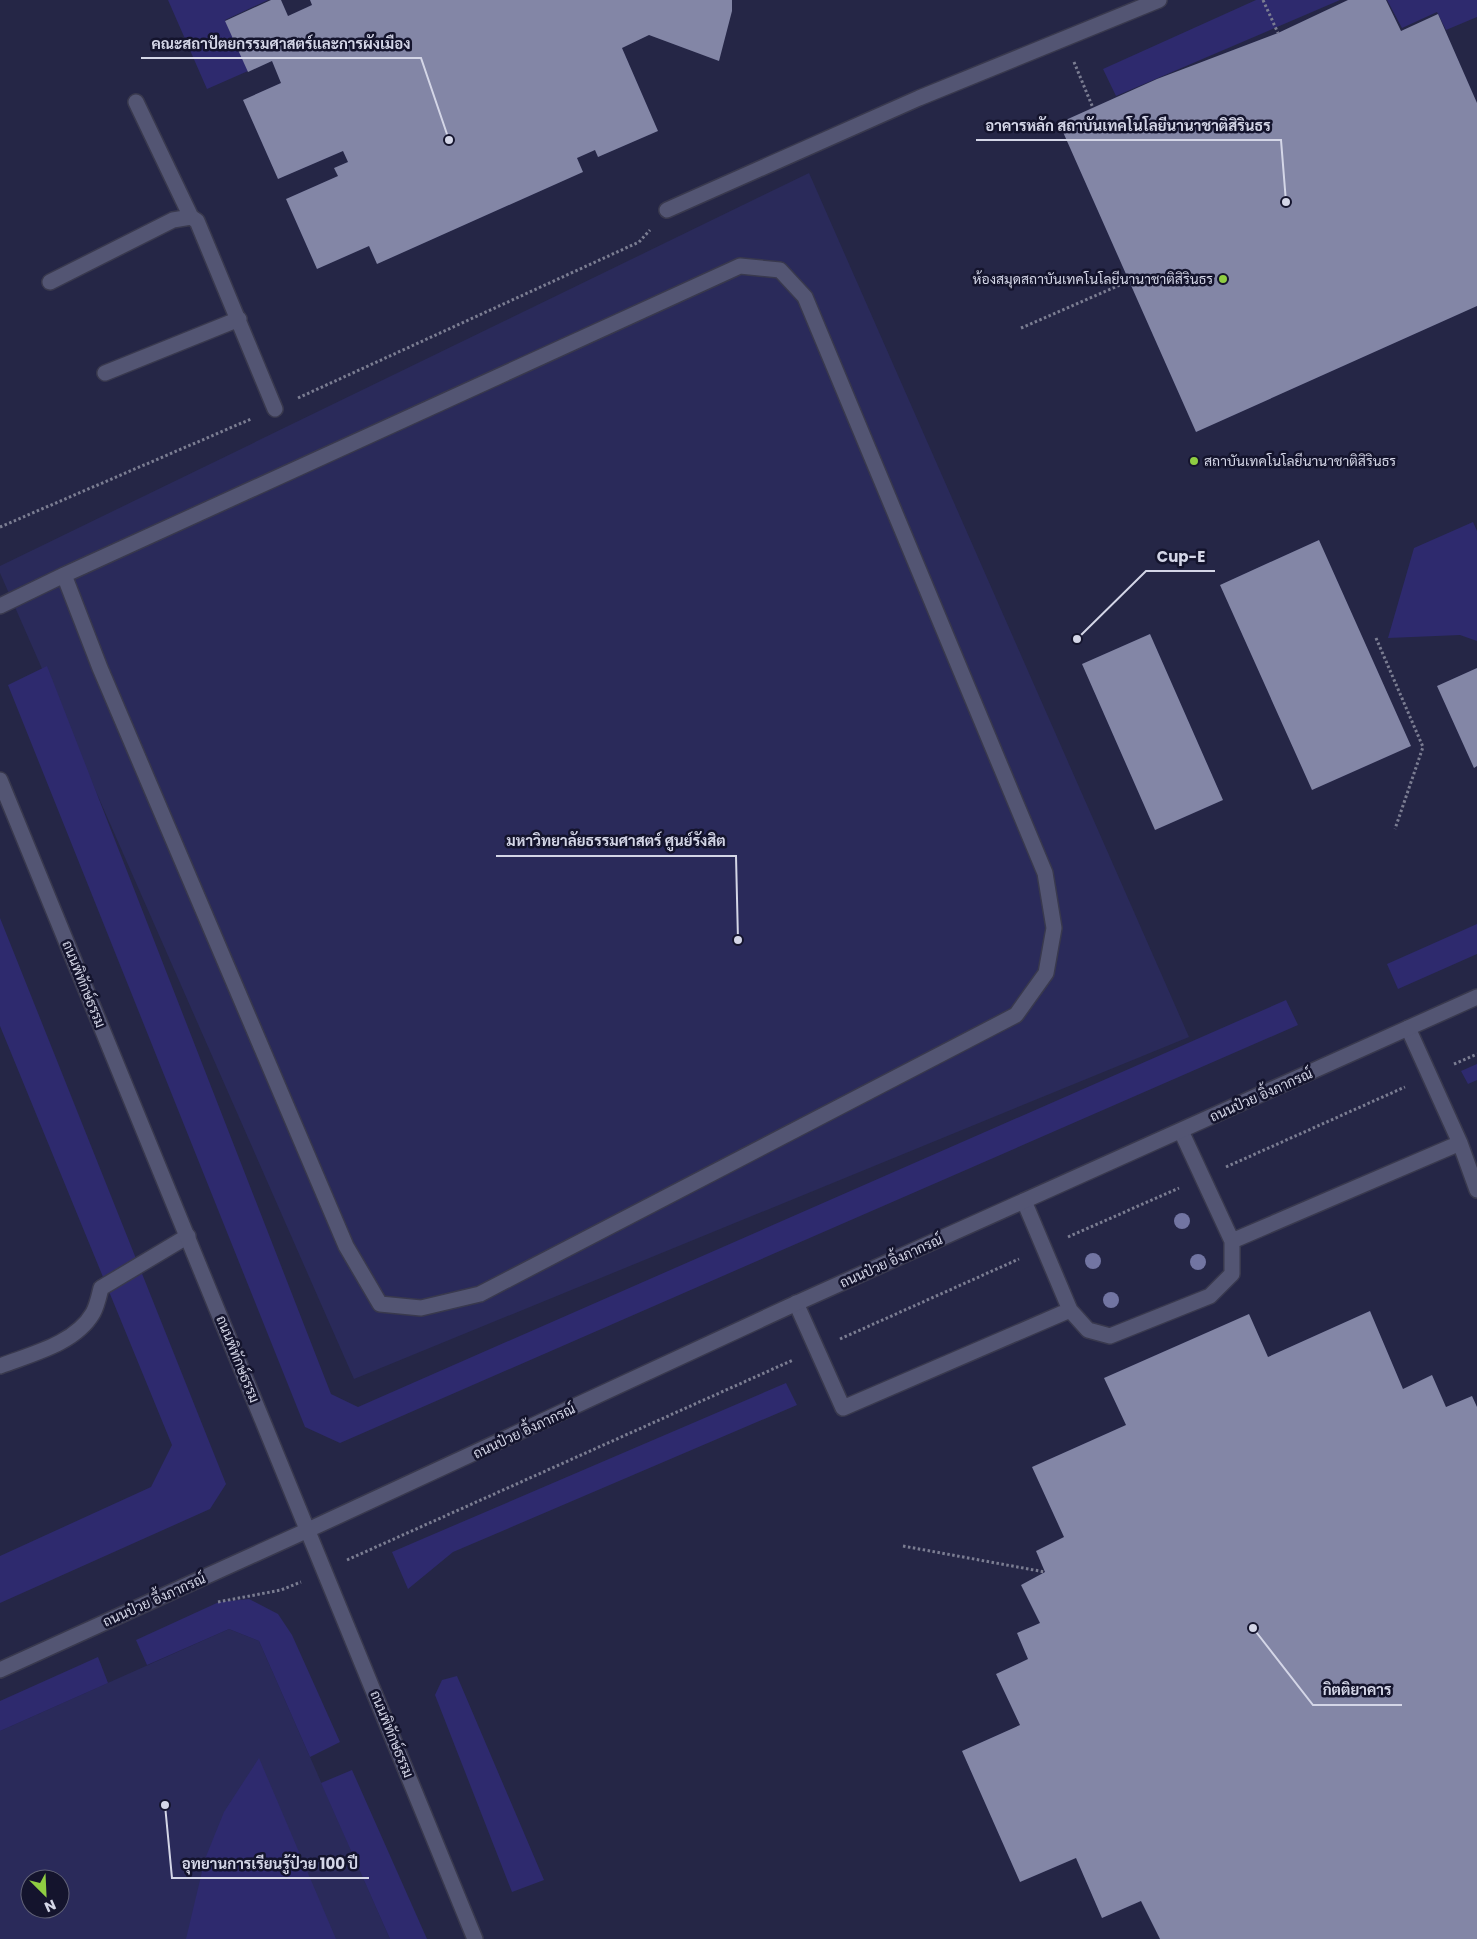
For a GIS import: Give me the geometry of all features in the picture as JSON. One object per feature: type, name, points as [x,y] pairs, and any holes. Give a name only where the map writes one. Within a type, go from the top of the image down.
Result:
[{"type":"street","points":[[666,210],[919,98],[1159,0]]},
{"type":"street","points":[[136,102],[191,217],[197,222],[275,409]]},
{"type":"street","points":[[50,282],[173,220],[191,217]]},
{"type":"street","points":[[0,606],[64,576],[740,266],[780,270],[805,297],[1045,873],[1054,928],[1046,973],[1016,1015],[480,1294],[421,1308],[380,1304],[346,1246],[104,677],[64,576]]},
{"type":"street","points":[[105,373],[239,319]]},
{"type":"street","name":"ถนนพิทักษ์ธรรม","points":[[0,780],[475,1939]]},
{"type":"street","name":"ถนนป๋วย อิ้งภากรณ์","points":[[308,1530],[796,1304],[1477,996]]},
{"type":"street","points":[[1408,1028],[1460,1143],[1477,1190]]},
{"type":"street","points":[[1024,1201],[1070,1310],[1088,1330],[1110,1336],[1210,1296],[1232,1274],[1232,1240],[1181,1131]]},
{"type":"street","points":[[1232,1240],[1460,1143]]},
{"type":"street","points":[[0,1366],[61,1341],[82,1327],[94,1312],[101,1288],[188,1236]]},
{"type":"street","points":[[796,1304],[818,1349],[843,1408],[1070,1310]]},
{"type":"street","name":"ถนนป๋วย อึ้งภากรณ์","points":[[0,1670],[308,1530]]},
{"type":"path","points":[[1262,0],[1278,32]]},
{"type":"path","points":[[1064,38],[1093,108]]},
{"type":"path","points":[[0,527],[275,409],[639,242],[666,210]]},
{"type":"path","points":[[1020,328],[1129,281]]},
{"type":"path","points":[[1376,638],[1423,747],[1395,829]]},
{"type":"path","points":[[357,1555],[1477,1054]]},
{"type":"path","points":[[903,1546],[1045,1572]]},
{"type":"shaded area","points":[[0,0],[1477,0],[1477,1939],[0,1939]]},
{"type":"shaded area","points":[[168,0],[268,0],[225,20],[248,71],[207,89]]},
{"type":"shaded area","points":[[1256,0],[1340,0],[1116,96],[1103,69]]},
{"type":"shaded area","points":[[1387,0],[1477,0],[1477,17],[1446,30],[1437,12],[1402,28]]},
{"type":"shaded area","points":[[809,173],[1189,1037],[354,1379],[0,573],[0,566]]},
{"type":"shaded area","points":[[1473,522],[1477,531],[1477,641],[1460,635],[1388,638],[1414,548]]},
{"type":"shaded area","points":[[47,666],[331,1394],[358,1407],[1286,1000],[1298,1025],[340,1443],[305,1427],[8,685]]},
{"type":"shaded area","points":[[0,918],[226,1484],[210,1509],[0,1603],[0,1556],[151,1487],[172,1445],[0,1026]]},
{"type":"shaded area","points":[[1477,924],[1477,954],[1398,989],[1387,964]]},
{"type":"shaded area","points":[[1477,1064],[1477,1080],[1468,1084],[1461,1071]]},
{"type":"shaded area","points":[[786,1383],[797,1405],[453,1552],[408,1589],[392,1552]]},
{"type":"shaded area","points":[[249,1599],[278,1614],[292,1635],[340,1742],[310,1757],[259,1641],[229,1629],[147,1665],[136,1640],[219,1602]]},
{"type":"shaded area","points":[[229,1629],[259,1641],[390,1939],[0,1939],[0,1731]]},
{"type":"shaded area","points":[[98,1657],[108,1683],[0,1731],[0,1701]]},
{"type":"shaded area","points":[[457,1676],[544,1880],[512,1892],[435,1695],[442,1680]]},
{"type":"shaded area","points":[[259,1758],[336,1939],[186,1939],[205,1859],[224,1812]]},
{"type":"shaded area","points":[[352,1770],[427,1939],[390,1939],[321,1783]]},
{"type":"building","points":[[271,0],[281,0],[288,16],[312,5],[310,0],[732,0],[732,11],[719,61],[649,35],[622,48],[658,131],[598,157],[595,150],[577,158],[583,172],[377,264],[369,246],[317,269],[286,199],[338,176],[334,168],[348,162],[343,151],[278,179],[243,100],[281,83],[272,61],[248,72],[225,21]]},
{"type":"building","points":[[1348,0],[1386,0],[1401,31],[1438,14],[1477,103],[1477,306],[1196,432],[1059,123],[1157,79],[1278,33]]},
{"type":"building","points":[[1319,540],[1411,746],[1312,790],[1220,585]]},
{"type":"building","points":[[1150,634],[1223,800],[1155,830],[1082,664]]},
{"type":"building","points":[[1477,668],[1477,766],[1474,768],[1437,686]]},
{"type":"building","points":[[1370,1311],[1403,1389],[1432,1375],[1446,1407],[1472,1396],[1477,1407],[1477,1939],[1160,1939],[1141,1901],[1102,1918],[1076,1858],[1020,1882],[962,1751],[1020,1725],[996,1674],[1028,1659],[1017,1633],[1040,1623],[1021,1585],[1045,1572],[1036,1551],[1064,1537],[1032,1467],[1126,1425],[1104,1378],[1249,1314],[1268,1357]]},
{"type":"place","name":"คณะสถาปัตยกรรมศาสตร์และการผังเมือง","points":[[449,140]]},
{"type":"place","name":"อาคารหลัก สถาบันเทคโนโลยีนานาชาติสิรินธร","points":[[1286,202]]},
{"type":"place","name":"ห้องสมุดสถาบันเทคโนโลยีนานาชาติสิรินธร","points":[[1223,279]]},
{"type":"place","name":"สถาบันเทคโนโลยีนานาชาติสิรินธร","points":[[1194,461]]},
{"type":"place","name":"Cup-E","points":[[1077,639]]},
{"type":"place","name":"มหาวิทยาลัยธรรมศาสตร์ ศูนย์รังสิต","points":[[738,940]]},
{"type":"place","name":"กิตติยาคาร","points":[[1253,1628]]},
{"type":"place","name":"อุทยานการเรียนรู้ป๋วย 100 ปี","points":[[165,1805]]}]
